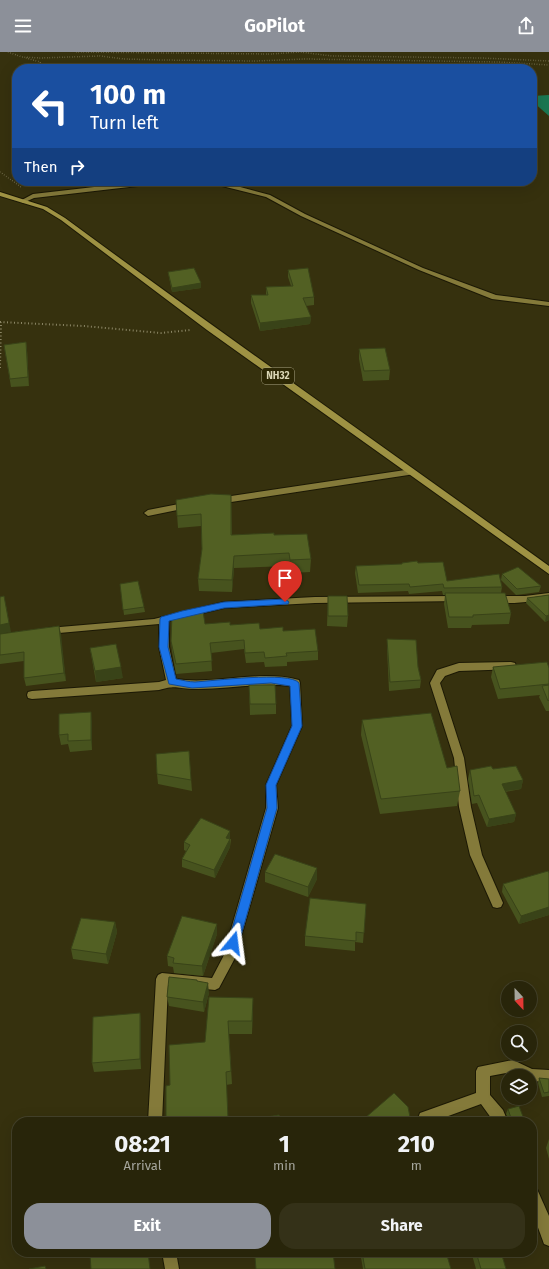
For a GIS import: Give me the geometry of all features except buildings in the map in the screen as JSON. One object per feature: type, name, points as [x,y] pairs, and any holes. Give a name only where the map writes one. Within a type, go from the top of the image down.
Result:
[{"type":"main road","name":"NH32","points":[[0,194],[45,208],[63,219],[210,328],[549,571]]},
{"type":"street","points":[[23,201],[33,196],[120,186]]},
{"type":"street","points":[[230,186],[268,196],[303,215],[421,269],[495,297],[549,304]]},
{"type":"street","points":[[148,513],[203,503],[412,472]]},
{"type":"street","points":[[485,599],[525,599],[549,596]]},
{"type":"street","points":[[38,633],[154,622],[224,605],[315,600],[469,599]]},
{"type":"street","points":[[164,619],[164,647],[172,682]]},
{"type":"street","points":[[498,903],[492,894],[476,855],[465,807],[459,758],[435,683],[441,673],[459,667],[524,666]]},
{"type":"street","points":[[32,695],[159,686],[172,682],[192,685],[271,680],[295,683],[297,726],[271,785],[272,808],[229,958],[215,984],[162,979],[155,1117]]},
{"type":"street","points":[[499,1117],[483,1097],[483,1071],[513,1066],[531,1075],[549,1076]]},
{"type":"street","points":[[428,1117],[483,1097]]},
{"type":"street","points":[[537,1205],[543,1219],[549,1240]]},
{"type":"street","points":[[170,1257],[172,1269]]},
{"type":"path","points":[[8,52],[40,62],[41,64]]},
{"type":"path","points":[[76,52],[271,54],[300,52],[332,56],[549,60]]},
{"type":"path","points":[[24,57],[100,56],[124,59],[255,61],[305,59],[498,62],[532,64]]},
{"type":"path","points":[[537,64],[549,65]]},
{"type":"path","points":[[0,172],[12,181]]},
{"type":"path","points":[[19,186],[33,196]]},
{"type":"path","points":[[0,368],[0,322],[84,326],[161,333],[210,328]]},
{"type":"green space","points":[[549,95],[549,116],[537,105],[537,96]]},
{"type":"route","points":[[233,943],[272,808],[271,785],[297,726],[295,683],[271,680],[192,685],[172,682],[164,647],[164,619],[224,605],[285,602]]}]
